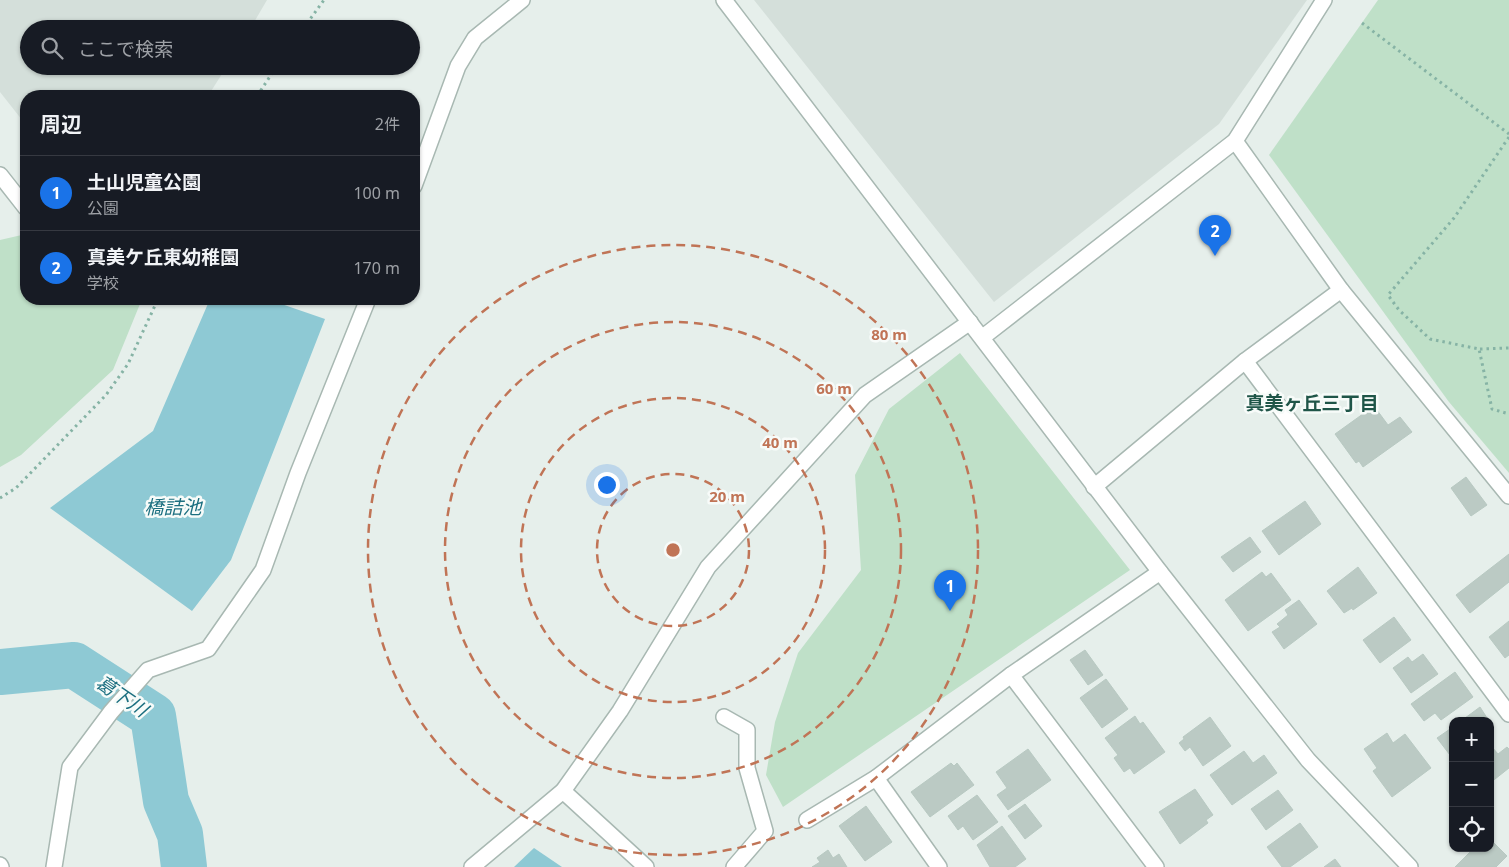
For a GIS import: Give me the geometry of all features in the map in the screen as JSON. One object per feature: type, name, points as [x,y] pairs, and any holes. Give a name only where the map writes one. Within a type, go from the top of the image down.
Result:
[{"type":"street","points":[[420,170],[458,66],[475,38],[522,0]]},
{"type":"street","points":[[724,0],[983,337],[1094,487],[1308,760],[1410,867]]},
{"type":"street","points":[[983,337],[1235,141],[1324,0]]},
{"type":"street","points":[[1235,141],[1341,290],[1509,496]]},
{"type":"street","points":[[0,175],[20,200]]},
{"type":"street","points":[[1094,487],[1246,361],[1341,290]]},
{"type":"street","points":[[54,867],[70,767],[111,712],[148,670],[208,648],[263,570],[298,473],[366,305]]},
{"type":"street","points":[[472,867],[563,791],[620,712],[708,566],[865,396],[970,322]]},
{"type":"street","points":[[1246,361],[1509,714]]},
{"type":"street","points":[[807,820],[876,778],[1011,675],[1160,572]]},
{"type":"street","points":[[1011,675],[1156,867]]},
{"type":"street","points":[[724,717],[747,730],[747,768],[766,831],[734,867]]},
{"type":"street","points":[[876,778],[939,867]]},
{"type":"street","points":[[563,791],[646,867]]},
{"type":"path","points":[[310,20],[324,0]]},
{"type":"path","points":[[1362,23],[1509,135],[1454,218],[1388,295],[1399,310],[1430,339],[1479,348],[1509,348]]},
{"type":"path","points":[[261,90],[271,75]]},
{"type":"path","points":[[0,498],[16,488],[106,395],[128,364],[155,305]]},
{"type":"path","points":[[1479,348],[1492,409],[1509,414]]},
{"type":"shaded area","points":[[0,0],[267,0],[255,20],[20,20],[20,75],[221,75],[212,90],[20,90],[20,117],[0,92]]},
{"type":"shaded area","points":[[754,0],[1307,0],[1219,124],[994,302]]},
{"type":"green space","points":[[1378,0],[1509,0],[1509,473],[1449,402],[1269,155]]},
{"type":"green space","points":[[20,235],[20,305],[140,305],[113,370],[21,455],[0,467],[0,240]]},
{"type":"green space","points":[[960,353],[1130,570],[783,807],[766,775],[775,722],[798,653],[861,570],[855,475],[889,409]]},
{"type":"water","name":"橋詰池","points":[[207,305],[284,305],[325,319],[231,560],[192,611],[50,508],[153,431]]},
{"type":"water","points":[[534,848],[562,867],[514,867]]},
{"type":"building","points":[[1374,406],[1388,425],[1400,417],[1412,432],[1363,467],[1359,461],[1356,463],[1335,434]]},
{"type":"building","points":[[1466,477],[1487,505],[1471,516],[1451,488]]},
{"type":"building","points":[[1305,501],[1321,524],[1279,555],[1262,531]]},
{"type":"building","points":[[1250,537],[1261,552],[1233,572],[1221,557]]},
{"type":"building","points":[[1509,554],[1509,582],[1470,613],[1456,595]]},
{"type":"building","points":[[1358,567],[1377,593],[1353,610],[1352,608],[1344,613],[1327,591]]},
{"type":"building","points":[[1262,572],[1266,577],[1271,573],[1291,600],[1248,631],[1225,600]]},
{"type":"building","points":[[1299,600],[1317,624],[1284,649],[1272,632],[1280,627],[1277,624],[1288,615],[1285,610]]},
{"type":"building","points":[[1394,617],[1411,640],[1380,663],[1363,640]]},
{"type":"building","points":[[1509,621],[1509,655],[1505,658],[1489,637]]},
{"type":"building","points":[[1085,650],[1103,675],[1088,685],[1070,660]]},
{"type":"building","points":[[1423,654],[1438,674],[1411,693],[1393,668],[1408,657],[1412,662]]},
{"type":"building","points":[[1455,672],[1473,697],[1441,720],[1435,713],[1424,721],[1411,704]]},
{"type":"building","points":[[1106,679],[1128,709],[1102,728],[1080,698]]},
{"type":"building","points":[[1480,707],[1486,717],[1466,717]]},
{"type":"building","points":[[1135,716],[1140,724],[1143,722],[1165,752],[1134,774],[1130,768],[1124,772],[1114,758],[1118,755],[1105,738]]},
{"type":"building","points":[[1210,717],[1231,746],[1203,766],[1190,747],[1185,751],[1179,743],[1184,739],[1183,737]]},
{"type":"building","points":[[1449,730],[1449,754],[1437,738]]},
{"type":"building","points":[[1387,733],[1393,743],[1405,734],[1431,768],[1392,797],[1373,771],[1377,768],[1364,749]]},
{"type":"building","points":[[1507,747],[1509,749],[1509,768],[1494,780],[1494,749],[1498,754]]},
{"type":"building","points":[[1028,749],[1051,780],[1008,810],[997,795],[1007,788],[996,772]]},
{"type":"building","points":[[1244,751],[1253,763],[1264,755],[1277,773],[1232,805],[1210,775]]},
{"type":"building","points":[[951,763],[954,766],[957,763],[974,785],[930,817],[911,792]]},
{"type":"building","points":[[1195,789],[1213,815],[1206,820],[1208,823],[1180,844],[1159,812]]},
{"type":"building","points":[[1278,790],[1293,810],[1266,830],[1251,809]]},
{"type":"building","points":[[977,795],[998,822],[973,840],[963,826],[958,830],[948,816]]},
{"type":"building","points":[[1025,804],[1042,826],[1025,839],[1008,816]]},
{"type":"building","points":[[866,806],[892,842],[865,861],[839,826]]},
{"type":"building","points":[[1300,823],[1318,847],[1290,867],[1282,867],[1267,847]]},
{"type":"building","points":[[1002,826],[1026,859],[1015,867],[990,867],[977,845]]},
{"type":"building","points":[[1494,843],[1507,856],[1496,867],[1455,867],[1470,852],[1494,852]]},
{"type":"building","points":[[828,850],[833,858],[839,854],[847,867],[812,867],[820,862],[817,858]]},
{"type":"building","points":[[1335,859],[1341,867],[1324,867]]},
{"type":"waterway","name":"葛下川","points":[[0,672],[74,665],[153,716],[166,801],[180,834],[184,867]]},
{"type":"place","name":"真美ケ丘東幼稚園","points":[[1215,256]]},
{"type":"place","name":"土山児童公園","points":[[950,611]]},
{"type":"district","name":"真美ヶ丘三丁目","points":[[1312,403]]}]
